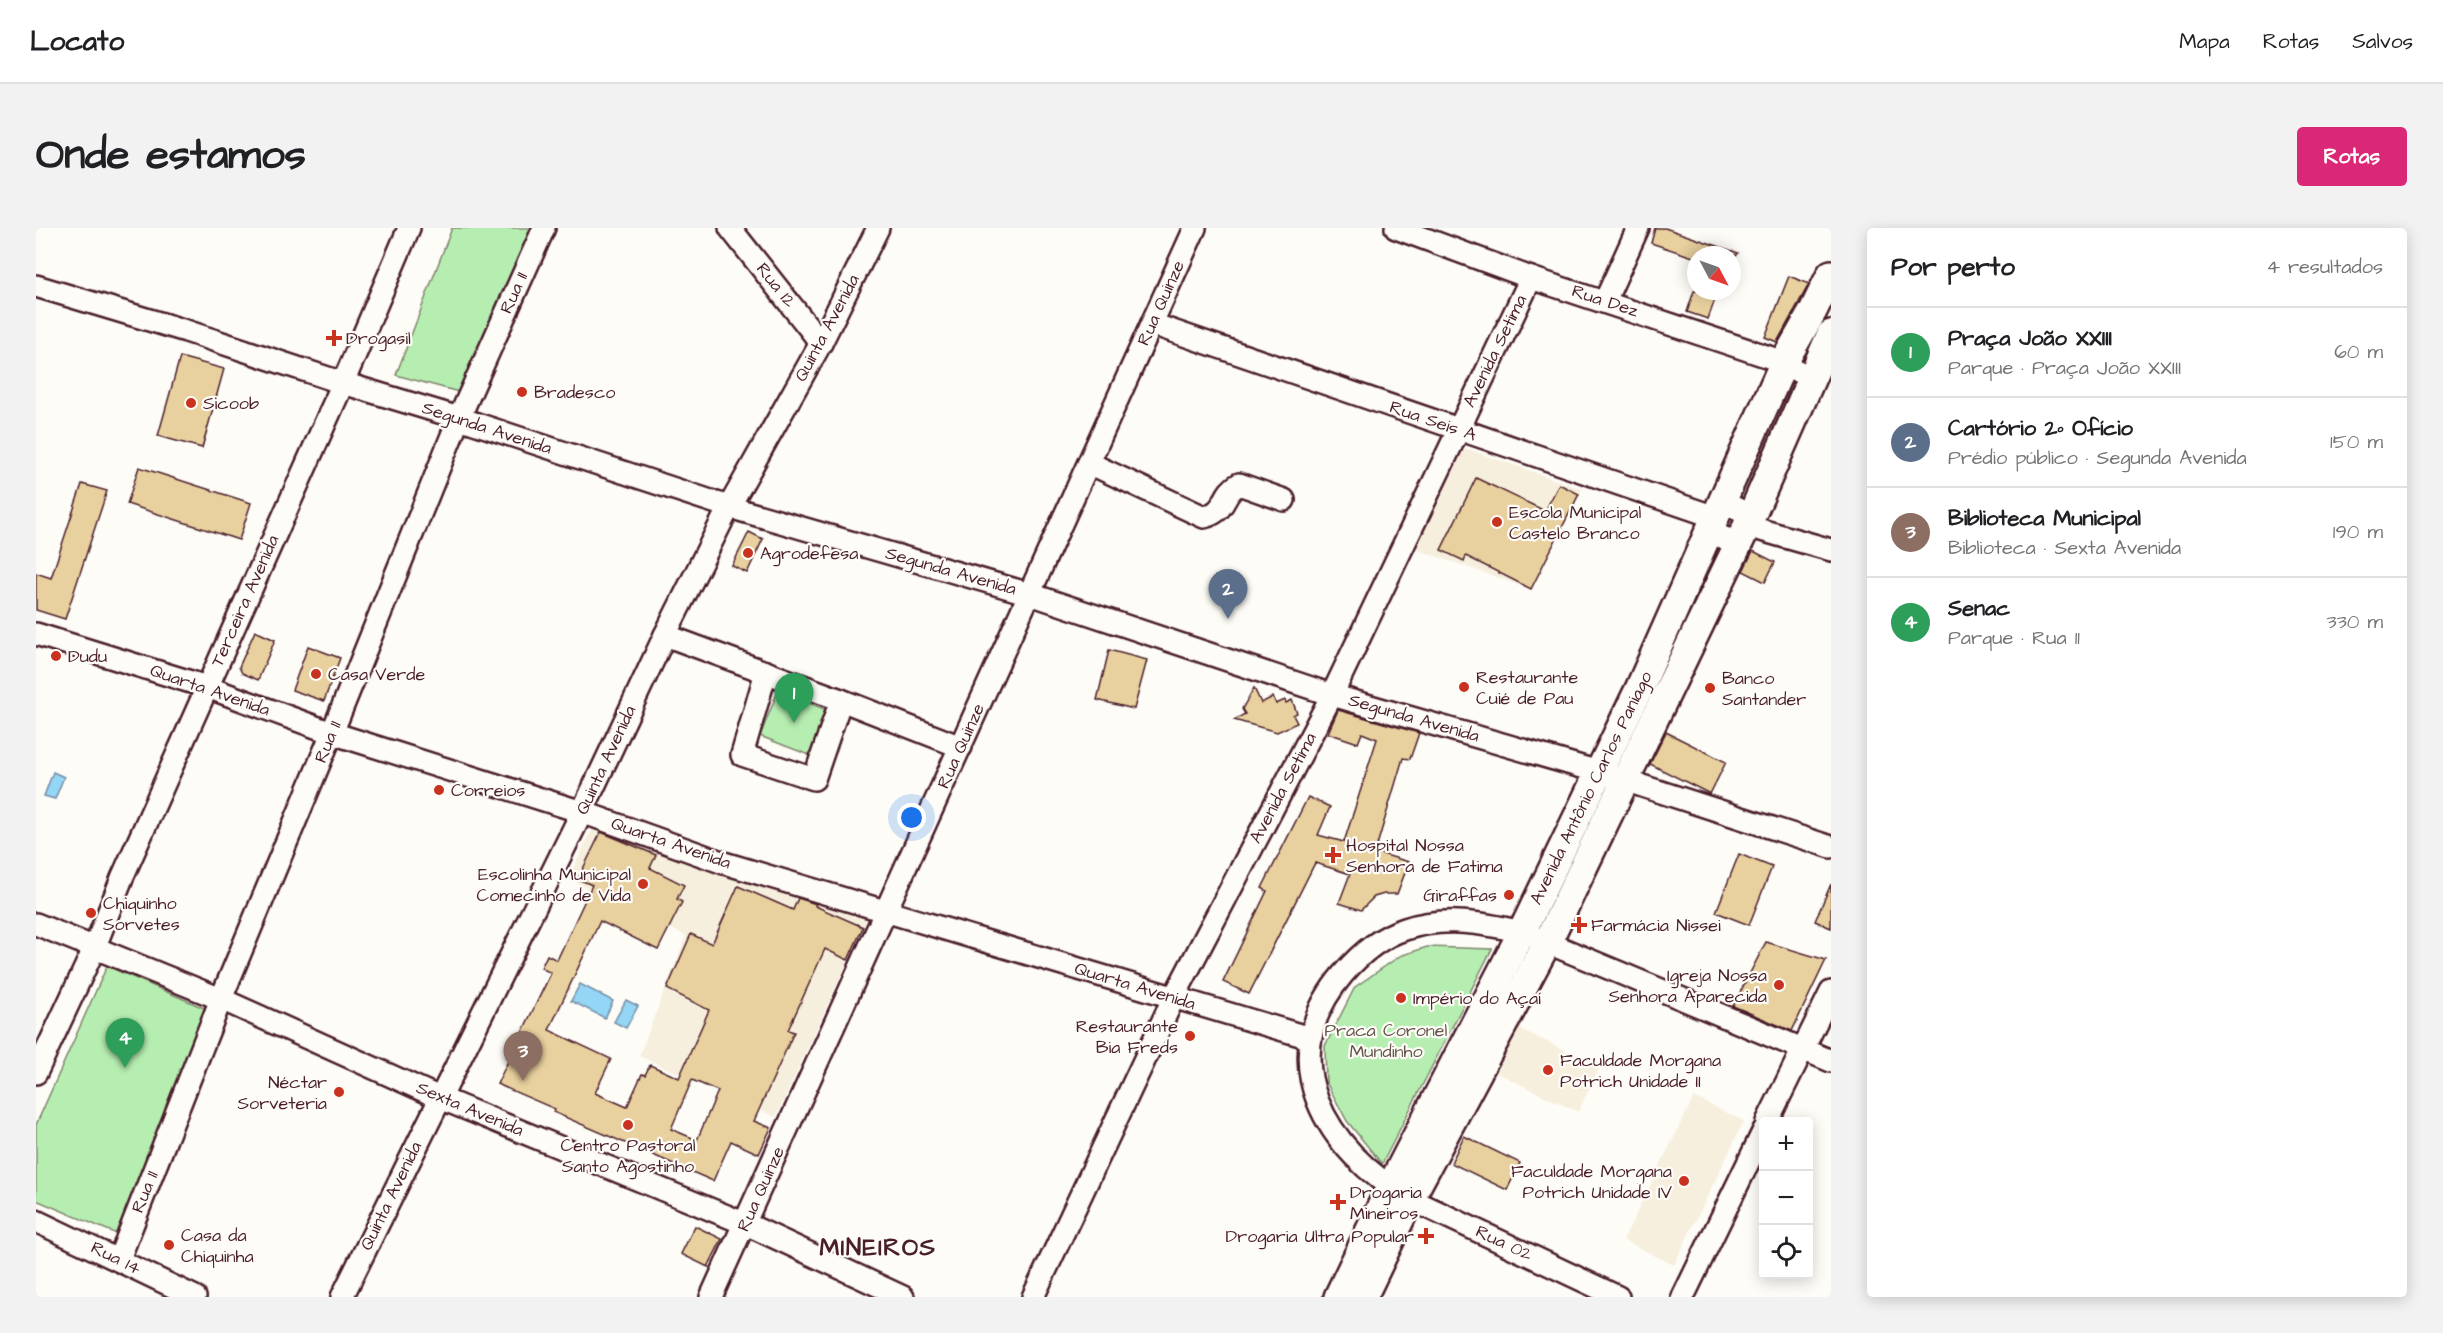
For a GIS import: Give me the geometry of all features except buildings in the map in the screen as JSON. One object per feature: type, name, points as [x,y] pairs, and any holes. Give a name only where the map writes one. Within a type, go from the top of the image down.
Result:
[{"type":"main road","name":"Avenida Antônio Carlos Paniago","points":[[1363,1297],[1400,1194],[1522,932],[1640,687],[1784,362],[1831,274]]},
{"type":"main road","name":"Avenida Antônio Carlos Paniago","points":[[1338,1297],[1547,943],[1747,526],[1831,333]]},
{"type":"main road","points":[[1640,687],[1666,698]]},
{"type":"street","name":"Terceira Avenida","points":[[36,1073],[94,948],[122,878],[410,228]]},
{"type":"street","name":"Rua 11","points":[[118,1259],[221,999],[332,733],[459,418],[544,228]]},
{"type":"street","name":"Rua 12","points":[[730,228],[821,343]]},
{"type":"street","name":"Quinta Avenida","points":[[342,1297],[582,812],[665,635],[729,507],[821,343],[878,228]]},
{"type":"street","name":"Rua Quinze","points":[[711,1297],[1195,228]]},
{"type":"street","name":"Rua Dez","points":[[1396,228],[1423,232],[1531,278],[1784,362],[1811,380]]},
{"type":"street","points":[[1605,301],[1638,228]]},
{"type":"street","name":"Avenida Setima","points":[[1033,1297],[1174,997],[1332,695],[1531,278]]},
{"type":"street","name":"Segunda Avenida","points":[[36,286],[459,418],[729,507],[1030,594],[1332,695],[1599,772],[1831,847]]},
{"type":"street","name":"Rua Seis A","points":[[1152,324],[1715,517]]},
{"type":"street","points":[[1089,463],[1204,517],[1221,509],[1231,488],[1239,484],[1284,500]]},
{"type":"street","points":[[1715,517],[1723,510],[1735,507],[1741,510],[1747,526],[1831,550]]},
{"type":"street","name":"Quarta Avenida","points":[[36,634],[207,687],[332,733],[582,812],[724,862],[1310,1038]]},
{"type":"street","points":[[665,635],[841,699],[961,747]]},
{"type":"street","points":[[766,672],[741,754],[814,779],[841,699]]},
{"type":"street","name":"Rua 02","points":[[1618,1297],[1400,1194],[1351,1156],[1323,1114],[1314,1089],[1310,1068],[1310,1038],[1318,1013],[1333,986],[1353,963],[1376,943],[1405,929],[1440,922],[1473,921],[1522,932],[1831,1061]]},
{"type":"street","name":"Sexta Avenida","points":[[36,924],[221,999],[440,1098],[746,1224],[903,1297]]},
{"type":"street","points":[[1769,1117],[1831,992]]},
{"type":"street","points":[[1683,1297],[1759,1140]]},
{"type":"street","name":"Rua 14","points":[[36,1221],[195,1297]]},
{"type":"shaded area","name":"Escola Municipal Castelo Branco","points":[[1468,449],[1582,489],[1531,589],[1415,549],[1463,451]]},
{"type":"shaded area","points":[[593,827],[868,917],[776,1117],[639,1056],[686,936],[568,879]]},
{"type":"shaded area","name":"Faculdade Morgana Potrich Unidade II","points":[[1518,1028],[1600,1067],[1578,1112],[1497,1073]]},
{"type":"shaded area","name":"Faculdade Morgana Potrich Unidade IV","points":[[1694,1097],[1744,1121],[1674,1265],[1623,1240]]},
{"type":"green space","points":[[452,228],[537,228],[459,392],[396,375]]},
{"type":"green space","points":[[778,691],[827,710],[809,755],[760,736]]},
{"type":"green space","name":"Praca Coronel Mundinho","points":[[1427,947],[1492,949],[1382,1164],[1347,1121],[1326,1082],[1325,1046],[1355,987],[1400,956]]},
{"type":"green space","points":[[107,966],[211,1011],[124,1237],[36,1200],[36,1125]]},
{"type":"water","points":[[53,772],[64,777],[55,799],[44,796]]},
{"type":"water","points":[[580,984],[613,1001],[605,1018],[571,1001]]},
{"type":"water","points":[[626,1000],[638,1006],[626,1028],[614,1022]]},
{"type":"place","name":"Drogasil","points":[[334,338]]},
{"type":"place","name":"Bradesco","points":[[522,392]]},
{"type":"place","name":"Sicoob","points":[[191,403]]},
{"type":"place","name":"Escola Municipal Castelo Branco","points":[[1497,522]]},
{"type":"place","name":"Agrodefesa","points":[[748,553]]},
{"type":"place","name":"Cartório 2º Ofício","points":[[1228,619]]},
{"type":"place","name":"Dudu","points":[[56,656]]},
{"type":"place","name":"Casa Verde","points":[[316,674]]},
{"type":"place","name":"Restaurante Cuié de Pau","points":[[1464,687]]},
{"type":"place","name":"Banco Santander","points":[[1710,688]]},
{"type":"place","name":"Praça João XXIII","points":[[794,723]]},
{"type":"place","name":"Correios","points":[[439,790]]},
{"type":"place","name":"Hospital Nossa Senhora de Fatima","points":[[1333,855]]},
{"type":"place","name":"Escolinha Municipal Comecinho de Vida","points":[[643,884]]},
{"type":"place","name":"Giraffas","points":[[1509,895]]},
{"type":"place","name":"Chiquinho Sorvetes","points":[[91,913]]},
{"type":"place","name":"Farmácia Nissei","points":[[1579,925]]},
{"type":"place","name":"Igreja Nossa Senhora Aparecida","points":[[1779,985]]},
{"type":"place","name":"Império do Açaí","points":[[1401,998]]},
{"type":"place","name":"Restaurante Bia Freds","points":[[1190,1036]]},
{"type":"place","name":"Senac","points":[[125,1068]]},
{"type":"place","name":"Faculdade Morgana Potrich Unidade II","points":[[1548,1070]]},
{"type":"place","name":"Biblioteca Municipal","points":[[523,1081]]},
{"type":"place","name":"Néctar Sorveteria","points":[[339,1092]]},
{"type":"place","name":"Centro Pastoral Santo Agostinho","points":[[628,1125]]},
{"type":"place","name":"Faculdade Morgana Potrich Unidade IV","points":[[1684,1181]]},
{"type":"place","name":"Drogaria Mineiros","points":[[1338,1202]]},
{"type":"place","name":"Drogaria Ultra Popular","points":[[1426,1236]]},
{"type":"place","name":"Casa da Chiquinha","points":[[169,1245]]},
{"type":"district","name":"MINEIROS","points":[[878,1248]]}]
